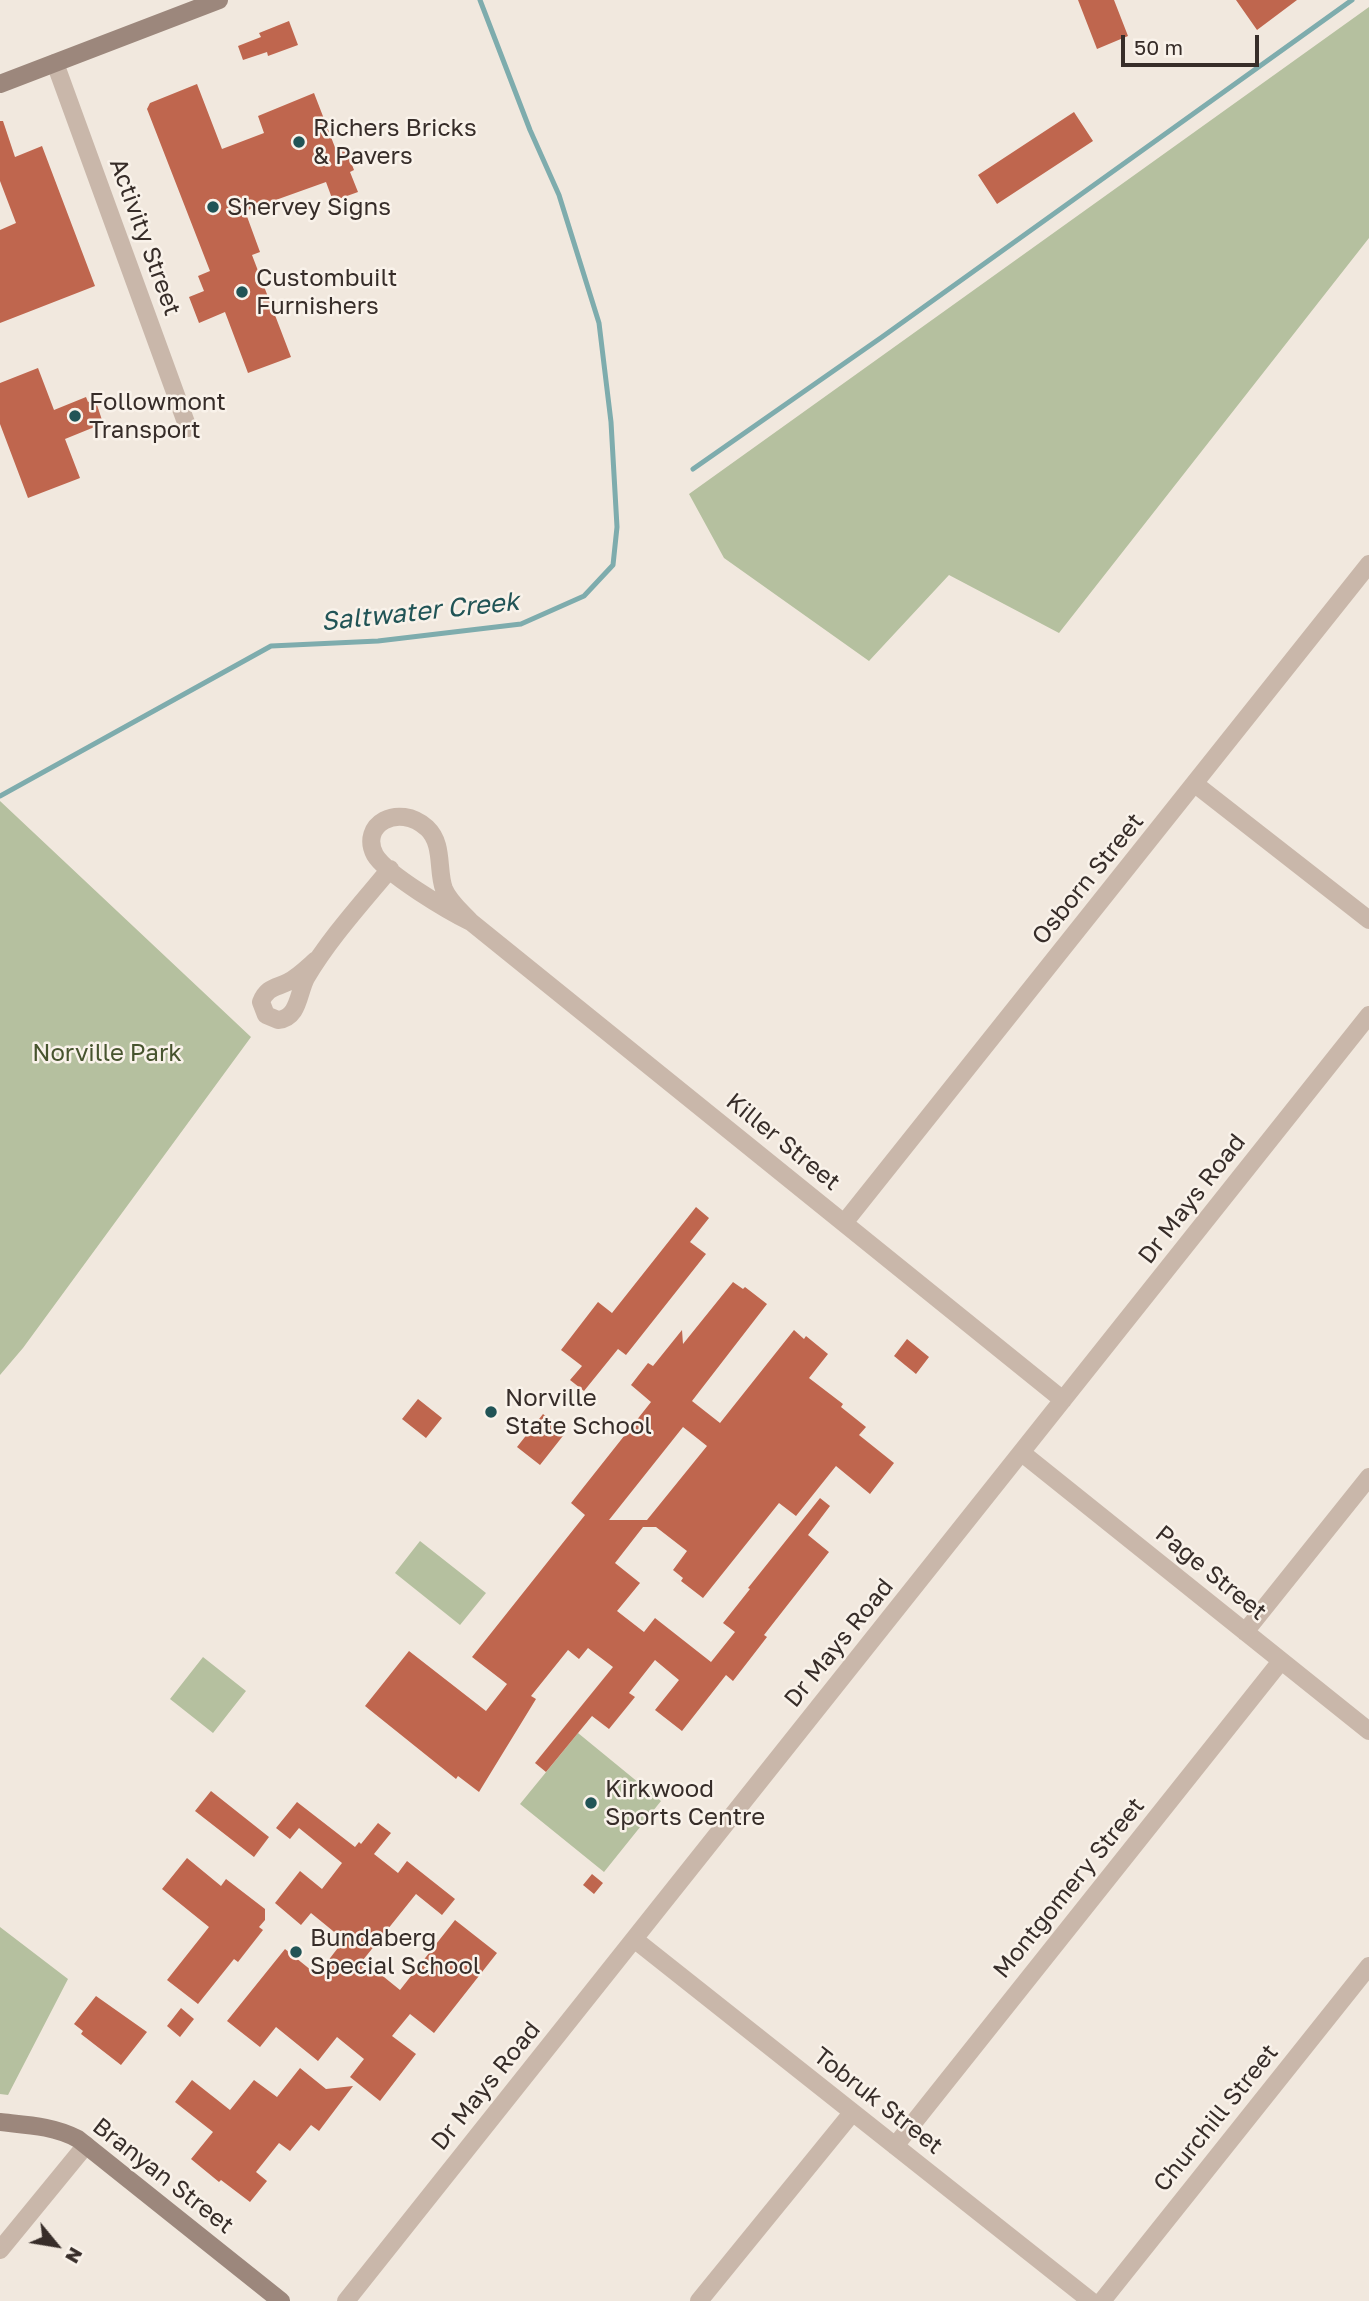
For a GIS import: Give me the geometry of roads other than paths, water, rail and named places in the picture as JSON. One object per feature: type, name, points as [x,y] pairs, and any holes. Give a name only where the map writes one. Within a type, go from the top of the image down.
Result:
[{"type":"street","points":[[0,84],[219,0]]},
{"type":"street","name":"Activity Street","points":[[55,63],[188,428]]},
{"type":"street","name":"Osborn Street","points":[[844,1223],[1369,564]]},
{"type":"street","points":[[1195,785],[1369,920]]},
{"type":"street","points":[[396,816],[413,819],[432,834],[438,848],[444,890],[471,922],[440,906],[382,863],[374,851],[374,836],[383,821],[396,816]]},
{"type":"street","points":[[317,960],[390,869]]},
{"type":"street","name":"Killer Street","points":[[471,922],[1063,1401]]},
{"type":"street","name":"Dr Mays Road","points":[[346,2301],[1369,1015]]},
{"type":"street","name":"Page Street","points":[[1022,1453],[1369,1731]]},
{"type":"street","points":[[1245,1632],[1369,1477]]},
{"type":"street","name":"Montgomery Street","points":[[895,2146],[1281,1661]]},
{"type":"street","name":"Tobruk Street","points":[[634,1939],[1081,2298]]},
{"type":"street","name":"Churchill Street","points":[[1102,2301],[1369,1966]]},
{"type":"street","points":[[699,2301],[852,2113]]},
{"type":"street","name":"Branyan Street","points":[[0,2122],[65,2132],[86,2145],[281,2301]]},
{"type":"street","points":[[0,2250],[86,2145]]},
{"type":"waterway","name":"Saltwater Creek","points":[[0,796],[271,646],[378,641],[521,624],[584,596],[613,565],[617,527],[611,422],[599,323],[559,195],[530,130],[480,0]]},
{"type":"waterway","points":[[693,469],[1352,0]]},
{"type":"place","name":"Richers Bricks & Pavers","points":[[299,142]]},
{"type":"place","name":"Shervey Signs","points":[[213,207]]},
{"type":"place","name":"Custombuilt Furnishers","points":[[242,292]]},
{"type":"place","name":"Followmont Transport","points":[[75,416]]},
{"type":"place","name":"Norville State School","points":[[491,1412]]},
{"type":"place","name":"Kirkwood Sports Centre","points":[[591,1803]]},
{"type":"place","name":"Bundaberg Special School","points":[[296,1952]]},
{"type":"park label","name":"Norville Park","points":[[107,1053]]}]
